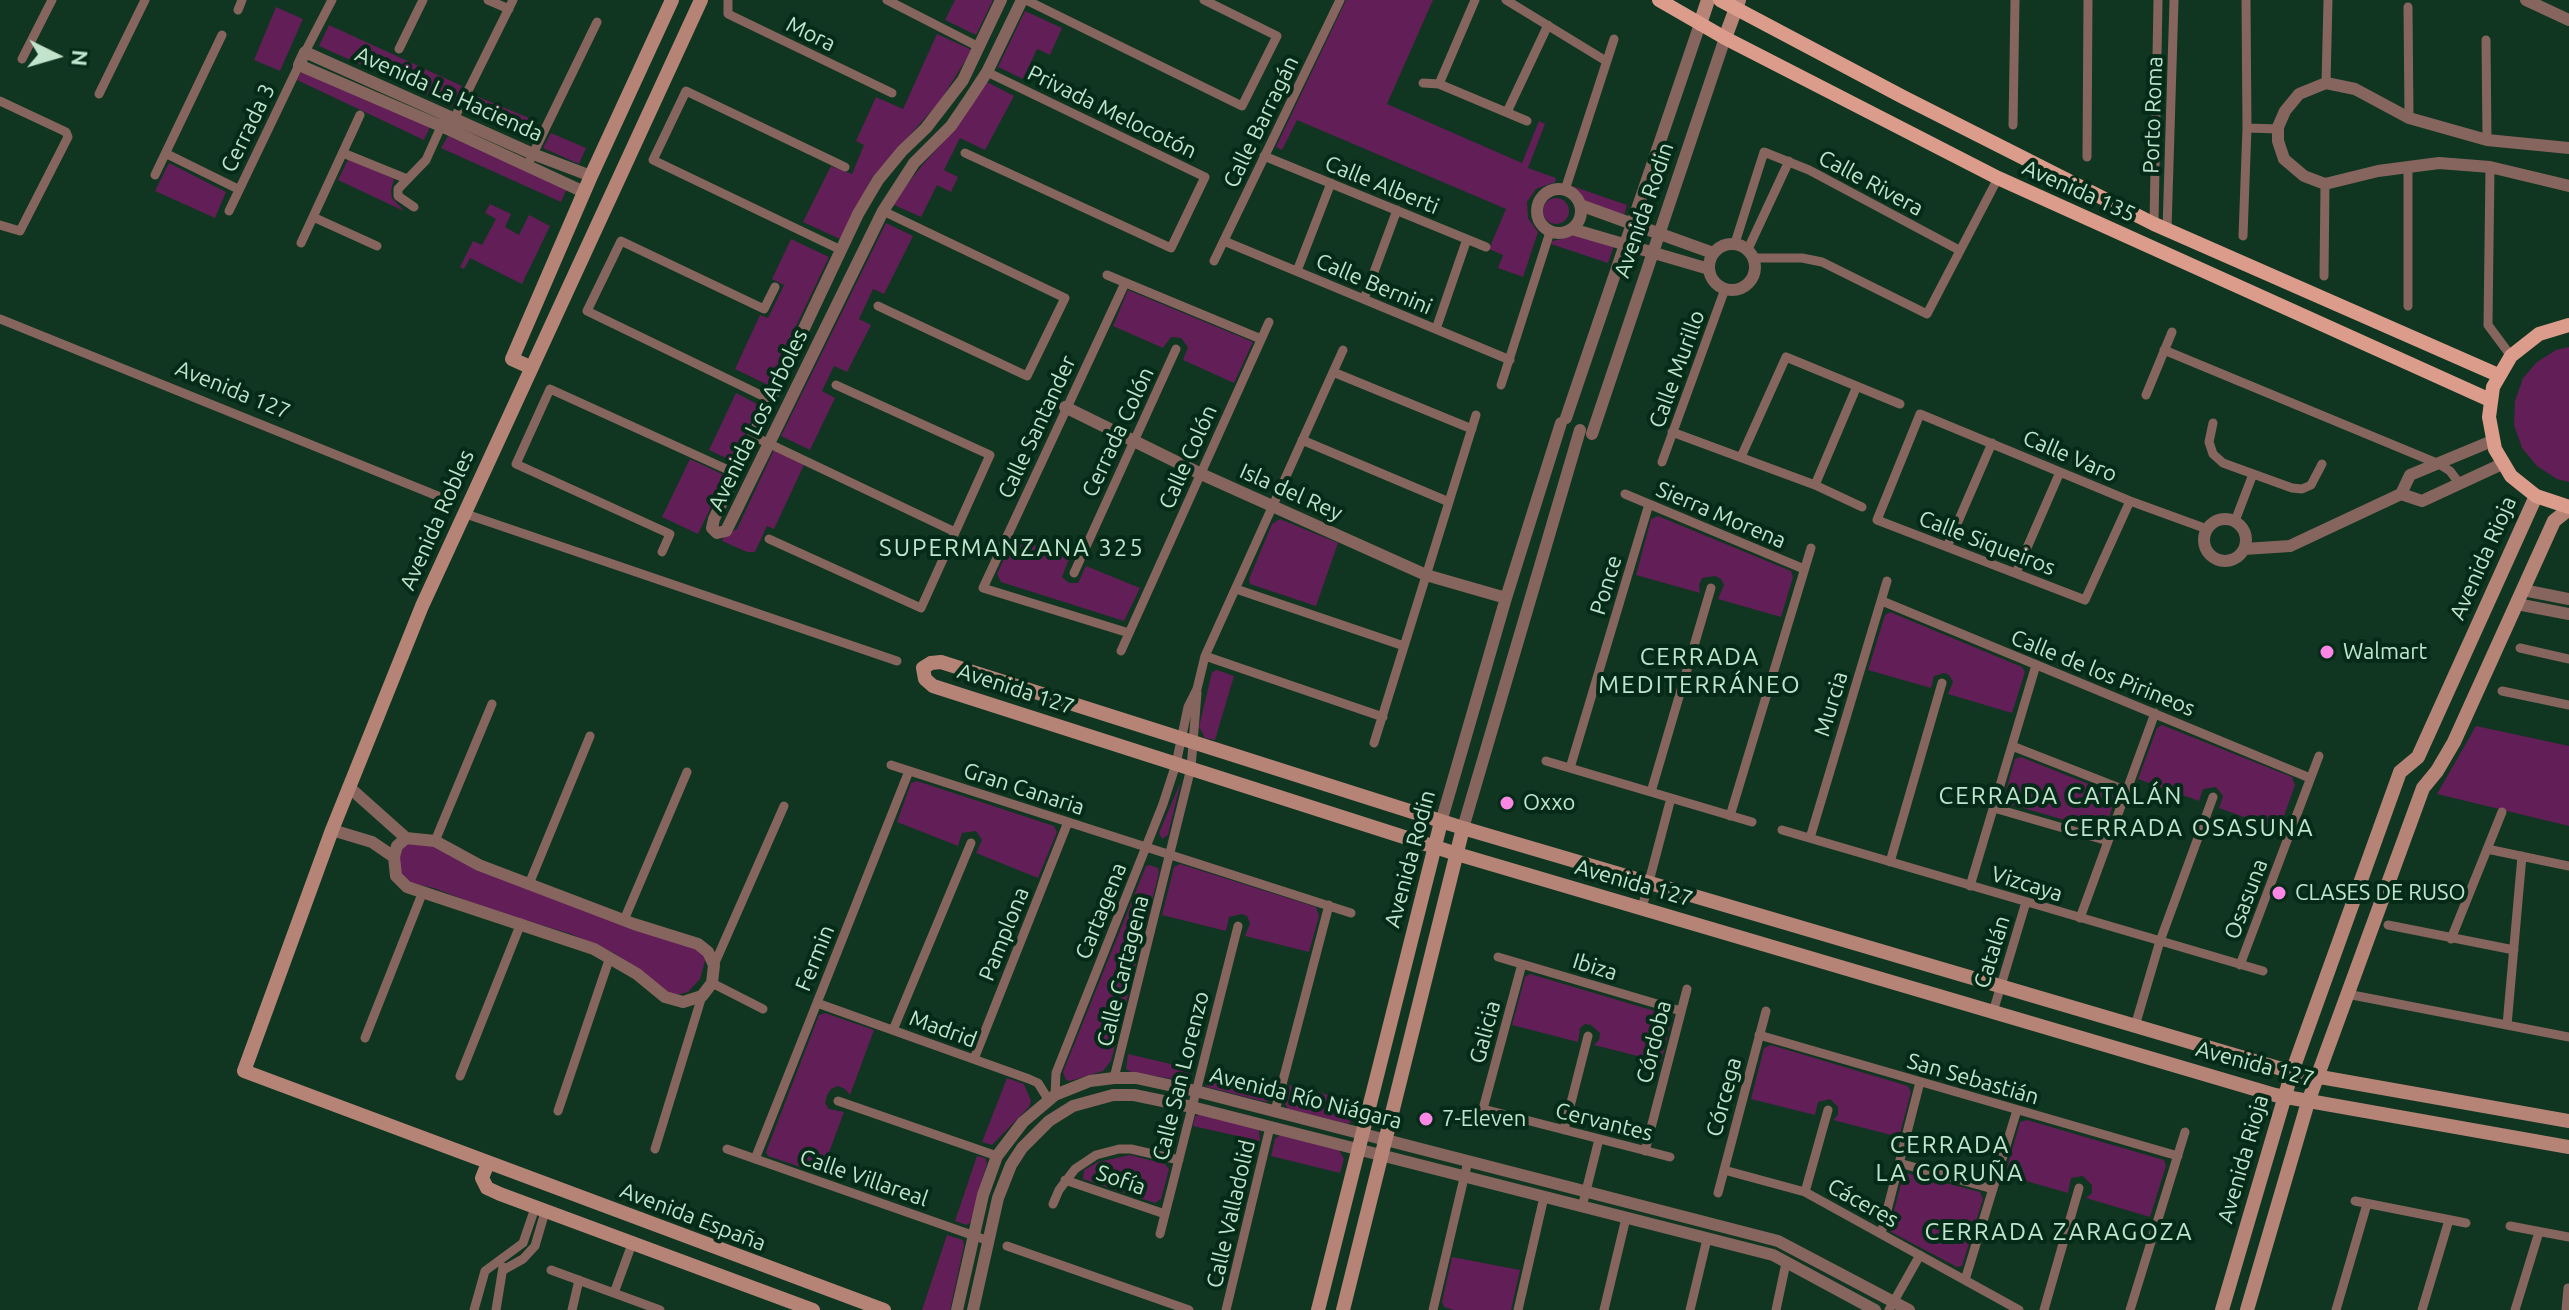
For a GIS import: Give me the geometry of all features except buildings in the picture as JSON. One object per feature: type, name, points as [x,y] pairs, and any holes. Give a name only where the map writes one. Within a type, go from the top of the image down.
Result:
[{"type":"main road","points":[[530,367],[512,359],[672,0]]},
{"type":"main road","name":"Avenida Robles","points":[[244,1071],[332,830],[422,606],[701,0]]},
{"type":"main road","name":"Avenida 135","points":[[1659,0],[1725,38],[1998,178],[2490,400]]},
{"type":"main road","name":"Avenida Rodin","points":[[1700,24],[1708,0]]},
{"type":"main road","name":"Avenida 135","points":[[1720,0],[1737,4],[1903,97],[2161,227],[2498,375]]},
{"type":"main road","name":"Avenida Rodin","points":[[1725,38],[1737,4]]},
{"type":"main road","points":[[2569,325],[2539,334],[2511,356],[2498,375],[2490,400],[2489,425],[2502,464],[2517,482],[2536,496],[2569,508]]},
{"type":"main road","name":"Avenida Rioja","points":[[2222,1310],[2292,1072],[2400,772],[2418,757],[2536,496]]},
{"type":"main road","name":"Avenida Rioja","points":[[2247,1310],[2308,1102],[2423,788],[2454,742],[2554,521],[2569,508]]},
{"type":"main road","name":"Avenida 127","points":[[2569,1121],[2292,1072],[1441,822],[941,662],[923,668],[925,679],[933,686],[1457,854],[2284,1098],[2569,1147]]},
{"type":"main road","points":[[2418,757],[2437,771]]},
{"type":"main road","name":"Avenida Rodin","points":[[1318,1310],[1441,822]]},
{"type":"main road","name":"Avenida Rodin","points":[[1343,1310],[1463,828]]},
{"type":"main road","points":[[2349,913],[2373,921]]},
{"type":"main road","name":"Avenida España","points":[[244,1071],[884,1310]]},
{"type":"main road","name":"Avenida España","points":[[488,1163],[482,1178],[487,1188],[792,1306],[813,1310]]},
{"type":"street","points":[[22,59],[52,0]]},
{"type":"street","points":[[99,94],[145,0]]},
{"type":"street","points":[[238,10],[242,0]]},
{"type":"street","points":[[332,0],[299,65],[448,122],[527,166],[584,192]]},
{"type":"street","points":[[399,49],[423,0]]},
{"type":"street","points":[[414,207],[398,196],[398,189],[426,160],[511,4],[488,0]]},
{"type":"street","name":"Mora","points":[[728,0],[728,14],[892,93]]},
{"type":"street","points":[[887,0],[979,47]]},
{"type":"street","name":"Avenida Los Arboles","points":[[1001,0],[963,80],[944,107],[878,180],[841,250],[714,519],[712,528],[717,533],[726,531],[883,211],[914,163],[951,126],[987,72],[1024,0]]},
{"type":"street","points":[[1024,0],[1242,106],[1277,36],[1204,0]]},
{"type":"street","name":"Calle Barragán","points":[[1214,261],[1340,0]]},
{"type":"street","points":[[1439,84],[1475,0]]},
{"type":"street","points":[[1506,0],[1606,61]]},
{"type":"street","points":[[2013,125],[2015,0]]},
{"type":"street","points":[[2087,157],[2088,0]]},
{"type":"street","name":"Porto Roma","points":[[2158,0],[2154,191],[2161,227]]},
{"type":"street","name":"Porto Roma","points":[[2161,227],[2169,192],[2174,0]]},
{"type":"street","points":[[2243,236],[2247,128],[2246,0]]},
{"type":"street","points":[[2326,83],[2328,0]]},
{"type":"street","points":[[2526,0],[2569,20]]},
{"type":"street","points":[[2408,7],[2409,118]]},
{"type":"street","points":[[992,21],[1008,29]]},
{"type":"street","points":[[527,166],[597,22]]},
{"type":"street","name":"Avenida Rodin","points":[[1441,822],[1542,484],[1700,24]]},
{"type":"street","points":[[1507,112],[1548,25]]},
{"type":"street","points":[[155,175],[222,35]]},
{"type":"street","name":"Avenida Rodin","points":[[1463,828],[1562,490],[1653,253],[1725,38]]},
{"type":"street","points":[[1565,190],[1614,39]]},
{"type":"street","points":[[2486,40],[2487,140]]},
{"type":"street","name":"Avenida La Hacienda","points":[[305,52],[448,122],[591,176]]},
{"type":"street","name":"Cerrada 3","points":[[167,154],[238,189],[299,65]]},
{"type":"street","name":"Privada Melocotón","points":[[965,153],[1171,248],[1205,177],[987,72]]},
{"type":"street","points":[[1423,83],[1439,84],[1527,121]]},
{"type":"street","points":[[2569,148],[2487,140],[2409,118],[2355,89],[2326,83],[2299,94],[2285,111],[2278,141],[2284,159],[2304,176],[2325,184],[2408,166],[2439,163],[2490,167],[2569,186]]},
{"type":"street","points":[[841,250],[653,160],[686,91],[845,167]]},
{"type":"street","points":[[0,101],[66,132],[68,137],[20,231],[0,225]]},
{"type":"street","points":[[301,243],[360,115]]},
{"type":"street","points":[[2247,128],[2279,129]]},
{"type":"street","points":[[902,151],[914,163]]},
{"type":"street","name":"Calle Rivera","points":[[1746,250],[1764,152],[1789,161],[1959,250]]},
{"type":"street","points":[[343,153],[407,179]]},
{"type":"street","name":"Calle Alberti","points":[[1264,156],[1486,247]]},
{"type":"street","points":[[1789,161],[1746,250],[1755,271],[1749,283],[1738,289],[1725,289],[1715,283],[1709,269],[1713,253],[1722,246],[1746,250],[1802,258],[1822,262],[1927,314],[1998,178]]},
{"type":"street","points":[[2408,166],[2408,306]]},
{"type":"street","points":[[2490,167],[2488,325],[2511,356]]},
{"type":"street","points":[[1297,271],[1331,183]]},
{"type":"street","points":[[2324,276],[2325,184]]},
{"type":"street","points":[[229,211],[238,189]]},
{"type":"street","points":[[1550,190],[1565,190],[1580,205],[1578,222],[1565,232],[1550,232],[1539,222],[1537,207],[1550,190]]},
{"type":"street","points":[[2154,191],[2169,192]]},
{"type":"street","points":[[1580,205],[1713,253]]},
{"type":"street","points":[[1364,299],[1397,210]]},
{"type":"street","points":[[878,306],[1027,376],[1065,298],[883,211]]},
{"type":"street","points":[[313,217],[377,246]]},
{"type":"street","points":[[1572,229],[1709,269]]},
{"type":"street","points":[[1501,385],[1550,232]]},
{"type":"street","points":[[1436,329],[1467,239]]},
{"type":"street","points":[[769,399],[587,311],[621,241],[764,309],[775,287]]},
{"type":"street","name":"Calle Bernini","points":[[1224,241],[1510,360]]},
{"type":"street","points":[[1107,275],[1261,339]]},
{"type":"street","name":"Calle Santander","points":[[1125,283],[983,588],[1129,633]]},
{"type":"street","name":"Calle Murillo","points":[[1662,462],[1725,289]]},
{"type":"street","points":[[821,294],[837,302]]},
{"type":"street","name":"Avenida 127","points":[[0,319],[450,501]]},
{"type":"street","name":"Calle Colón","points":[[1121,651],[1269,322]]},
{"type":"street","points":[[2146,395],[2172,332]]},
{"type":"street","name":"Cerrada Colón","points":[[1074,573],[1176,349]]},
{"type":"street","points":[[1188,742],[1205,656],[1343,350]]},
{"type":"street","points":[[2164,350],[2439,464],[2450,471],[2459,483]]},
{"type":"street","points":[[1741,457],[1786,357],[1900,404]]},
{"type":"street","points":[[1333,372],[1472,429]]},
{"type":"street","points":[[769,539],[921,608],[990,455],[836,385]]},
{"type":"street","points":[[1815,485],[1857,386]]},
{"type":"street","points":[[662,552],[670,534],[516,464],[550,389],[735,473]]},
{"type":"street","name":"Isla del Rey","points":[[1065,407],[1201,474],[1426,575],[1506,598]]},
{"type":"street","name":"Calle Varo","points":[[1877,520],[1920,414],[2130,501],[2207,529]]},
{"type":"street","points":[[1374,743],[1476,415]]},
{"type":"street","points":[[2213,423],[2209,442],[2213,454],[2223,463],[2302,489],[2311,485],[2322,464]]},
{"type":"street","points":[[1672,432],[1815,485],[1862,507]]},
{"type":"street","points":[[753,436],[955,532]]},
{"type":"street","points":[[1302,440],[1449,502]]},
{"type":"street","points":[[2244,549],[2245,533],[2235,521],[2220,520],[2207,529],[2205,546],[2216,559],[2232,560],[2244,549],[2290,546],[2401,494],[2410,475],[2492,441]]},
{"type":"street","points":[[1947,547],[1992,443]]},
{"type":"street","points":[[2401,494],[2422,501],[2502,464]]},
{"type":"street","points":[[2016,573],[2060,472]]},
{"type":"street","points":[[2235,521],[2253,474]]},
{"type":"street","points":[[1542,484],[1562,490]]},
{"type":"street","name":"Sierra Morena","points":[[1625,494],[1804,569]]},
{"type":"street","name":"Calle Siqueiros","points":[[1877,520],[2085,600],[2130,501]]},
{"type":"street","name":"Ponce","points":[[1570,768],[1649,504]]},
{"type":"street","points":[[463,513],[897,661]]},
{"type":"street","points":[[1730,816],[1811,548]]},
{"type":"street","name":"Murcia","points":[[1810,838],[1887,581]]},
{"type":"street","points":[[1651,792],[1711,588]]},
{"type":"street","points":[[1236,589],[1404,646]]},
{"type":"street","points":[[2520,597],[2569,599]]},
{"type":"street","points":[[2520,597],[2569,614]]},
{"type":"street","name":"Calle de los Pirineos","points":[[1882,601],[2310,778]]},
{"type":"street","points":[[2520,648],[2569,659]]},
{"type":"street","points":[[1205,656],[1383,717]]},
{"type":"street","points":[[1970,886],[2036,665]]},
{"type":"street","points":[[1890,862],[1942,683]]},
{"type":"street","points":[[2502,691],[2569,705]]},
{"type":"street","points":[[435,841],[492,704]]},
{"type":"street","points":[[2080,918],[2155,713]]},
{"type":"street","points":[[529,884],[590,736]]},
{"type":"street","name":"Cartagena","points":[[1166,872],[1188,742]]},
{"type":"street","name":"Cartagena","points":[[1052,1097],[1056,1073],[1147,847],[1184,766],[1188,742]]},
{"type":"street","points":[[2012,746],[2127,791]]},
{"type":"street","name":"Osasuna","points":[[2240,965],[2319,756]]},
{"type":"street","points":[[1546,761],[1752,822]]},
{"type":"street","name":"Gran Canaria","points":[[891,765],[1170,855]]},
{"type":"street","name":"Fermin","points":[[755,1159],[909,771]]},
{"type":"street","points":[[624,920],[687,772]]},
{"type":"street","points":[[350,788],[406,838],[435,841],[479,865],[624,920],[698,944],[708,952],[714,965]]},
{"type":"street","points":[[2135,1026],[2160,941],[2213,797]]},
{"type":"street","points":[[1642,908],[1671,798]]},
{"type":"street","points":[[655,1149],[702,996],[712,983],[714,965],[784,806]]},
{"type":"street","points":[[1994,808],[2108,841]]},
{"type":"street","points":[[2451,939],[2502,812]]},
{"type":"street","name":"Pamplona","points":[[974,1059],[1068,822]]},
{"type":"street","points":[[332,830],[372,842],[394,857]]},
{"type":"street","name":"Vizcaya","points":[[1782,830],[2263,971]]},
{"type":"street","points":[[406,838],[397,846],[394,857],[396,876],[407,887],[521,923],[610,957],[665,997],[683,1002],[702,996]]},
{"type":"street","points":[[893,1030],[971,843]]},
{"type":"street","points":[[2487,849],[2569,866]]},
{"type":"street","points":[[1170,855],[1351,913]]},
{"type":"street","points":[[2507,1025],[2522,856]]},
{"type":"street","name":"Calle Cartagena","points":[[1114,1078],[1166,872]]},
{"type":"street","points":[[365,1038],[422,894]]},
{"type":"street","name":"Catalán","points":[[1993,1012],[2026,902]]},
{"type":"street","points":[[1275,1111],[1329,905]]},
{"type":"street","points":[[460,1076],[521,923]]},
{"type":"street","points":[[2388,925],[2514,950]]},
{"type":"street","name":"Calle San Lorenzo","points":[[1160,1234],[1238,926]]},
{"type":"street","points":[[558,1111],[610,957]]},
{"type":"street","name":"Ibiza","points":[[1498,957],[1681,1011]]},
{"type":"street","name":"Galicia","points":[[1483,1109],[1522,964]]},
{"type":"street","points":[[712,983],[763,1009]]},
{"type":"street","name":"Córdoba","points":[[1645,1151],[1687,989]]},
{"type":"street","points":[[2347,994],[2569,1037]]},
{"type":"street","name":"Madrid","points":[[817,1003],[1029,1079],[1052,1097]]},
{"type":"street","name":"Córcega","points":[[1718,1193],[1766,1011]]},
{"type":"street","name":"San Sebastián","points":[[1759,1035],[2178,1156]]},
{"type":"street","points":[[1564,1130],[1588,1036]]},
{"type":"street","name":"Avenida Río Niágara","points":[[957,1310],[983,1195],[997,1156],[1023,1122],[1052,1097],[1090,1081],[1114,1078],[1165,1083],[1778,1241],[1892,1306],[1909,1310]]},
{"type":"street","points":[[1881,1234],[1920,1082]]},
{"type":"street","name":"Avenida Río Niágara","points":[[973,1310],[998,1198],[1011,1165],[1022,1148],[1049,1121],[1073,1106],[1113,1095],[1134,1095],[1192,1107],[1773,1255],[1866,1308]]},
{"type":"street","points":[[838,1101],[997,1156]]},
{"type":"street","name":"Cervantes","points":[[1483,1109],[1670,1157]]},
{"type":"street","points":[[1805,1192],[1828,1110]]},
{"type":"street","points":[[1965,1280],[2017,1110]]},
{"type":"street","name":"Calle Valladolid","points":[[1226,1310],[1270,1127]]},
{"type":"street","points":[[2130,1310],[2185,1132]]},
{"type":"street","points":[[1582,1207],[1599,1139]]},
{"type":"street","name":"Calle Villareal","points":[[727,1149],[989,1241]]},
{"type":"street","points":[[1053,1204],[1065,1180],[1084,1161],[1119,1149],[1149,1152],[1179,1160]]},
{"type":"street","points":[[1433,1310],[1468,1161]]},
{"type":"street","points":[[1899,1163],[1993,1189]]},
{"type":"street","name":"Cáceres","points":[[1724,1170],[1805,1192],[2019,1310]]},
{"type":"street","name":"Sofía","points":[[1065,1180],[1165,1214]]},
{"type":"street","points":[[2044,1310],[2079,1188]]},
{"type":"street","points":[[1518,1310],[1544,1197]]},
{"type":"street","points":[[2355,1201],[2466,1223]]},
{"type":"street","points":[[2336,1310],[2367,1204]]},
{"type":"street","points":[[474,1310],[485,1271],[502,1265],[523,1243],[540,1210]]},
{"type":"street","points":[[1604,1310],[1626,1218]]},
{"type":"street","points":[[2422,1310],[2449,1220]]},
{"type":"street","points":[[2510,1226],[2569,1237]]},
{"type":"street","points":[[2515,1310],[2539,1232]]},
{"type":"street","points":[[1690,1310],[1707,1239]]},
{"type":"street","points":[[614,1293],[632,1244]]},
{"type":"street","points":[[1007,1246],[1189,1310]]},
{"type":"street","points":[[1892,1306],[1920,1255]]},
{"type":"street","points":[[1776,1310],[1786,1263]]},
{"type":"street","points":[[496,1310],[502,1265]]},
{"type":"street","points":[[551,1270],[653,1309]]},
{"type":"street","points":[[572,1310],[579,1280]]},
{"type":"street","points":[[2566,1310],[2568,1288]]},
{"type":"shaded area","points":[[955,0],[993,0],[976,35],[945,20]]},
{"type":"shaded area","points":[[1346,0],[1433,0],[1387,104],[1522,163],[1539,121],[1545,124],[1528,168],[1556,178],[1555,182],[1536,189],[1527,202],[1528,218],[1538,232],[1523,277],[1498,268],[1503,255],[1489,249],[1506,209],[1297,120],[1282,150],[1276,147]]},
{"type":"shaded area","points":[[276,7],[303,19],[280,71],[254,60]]},
{"type":"shaded area","points":[[1025,11],[1062,28],[1050,55],[1037,49],[1023,79],[998,67]]},
{"type":"shaded area","points":[[329,25],[462,86],[453,106],[319,46]]},
{"type":"shaded area","points":[[937,34],[972,50],[940,101],[871,179],[840,239],[803,222],[831,166],[852,174],[864,145],[856,141],[876,97],[903,109]]},
{"type":"shaded area","points":[[303,69],[430,127],[424,140],[297,80]]},
{"type":"shaded area","points":[[987,82],[1014,96],[985,150],[960,138],[944,170],[958,177],[951,192],[937,185],[921,217],[892,204],[956,127]]},
{"type":"shaded area","points":[[476,96],[534,120],[528,140],[468,112]]},
{"type":"shaded area","points":[[551,133],[586,148],[579,164],[543,148]]},
{"type":"shaded area","points":[[448,136],[568,186],[561,202],[441,148]]},
{"type":"shaded area","points":[[349,158],[394,179],[392,198],[404,211],[338,180]]},
{"type":"shaded area","points":[[169,163],[226,192],[215,218],[155,191]]},
{"type":"shaded area","points":[[1572,186],[1627,205],[1624,216],[1584,204]]},
{"type":"shaded area","points":[[1556,198],[1565,202],[1569,211],[1565,220],[1556,224],[1547,220],[1543,211],[1547,202]]},
{"type":"shaded area","points":[[490,204],[511,214],[505,227],[519,235],[529,215],[550,226],[522,284],[470,258],[464,269],[460,267],[473,241],[482,245],[496,219],[485,213]]},
{"type":"shaded area","points":[[886,223],[913,236],[884,294],[873,289],[859,319],[871,325],[847,372],[834,366],[822,391],[835,398],[810,450],[781,436]]},
{"type":"shaded area","points":[[1573,233],[1614,246],[1608,263],[1551,244]]},
{"type":"shaded area","points":[[791,239],[829,257],[768,385],[735,369],[760,315],[768,318],[784,285],[772,279]]},
{"type":"shaded area","points":[[1128,290],[1253,342],[1234,383],[1183,360],[1188,347],[1181,338],[1171,337],[1163,348],[1113,326]]},
{"type":"shaded area","points":[[2569,347],[2569,482],[2557,479],[2537,466],[2522,448],[2514,425],[2515,401],[2523,378],[2537,362],[2556,350]]},
{"type":"shaded area","points":[[736,393],[759,405],[732,461],[709,450]]},
{"type":"shaded area","points":[[774,450],[804,465],[774,529],[767,526],[755,552],[747,552],[722,541],[724,536],[737,529]]},
{"type":"shaded area","points":[[690,459],[726,476],[698,534],[662,517]]},
{"type":"shaded area","points":[[1658,516],[1791,571],[1793,577],[1781,617],[1718,599],[1724,585],[1715,576],[1702,578],[1700,593],[1636,575],[1651,519]]},
{"type":"shaded area","points":[[1280,519],[1338,543],[1316,606],[1250,584],[1249,579],[1272,524]]},
{"type":"shaded area","points":[[1014,537],[1069,559],[1062,577],[1069,583],[1078,583],[1086,566],[1140,588],[1124,621],[1001,582],[997,574]]},
{"type":"shaded area","points":[[1890,612],[2022,667],[2025,672],[2012,713],[1948,694],[1953,682],[1944,673],[1934,676],[1931,688],[1868,670],[1885,615]]},
{"type":"shaded area","points":[[1217,670],[1234,676],[1215,740],[1205,738],[1199,727],[1212,672]]},
{"type":"shaded area","points":[[2162,725],[2292,777],[2295,785],[2279,830],[2219,808],[2223,796],[2216,787],[2203,789],[2199,801],[2138,779],[2157,728]]},
{"type":"shaded area","points":[[2476,726],[2569,746],[2569,826],[2437,794]]},
{"type":"shaded area","points":[[2021,757],[2111,793],[2115,800],[2106,826],[2099,830],[2006,803],[2004,797],[2015,759]]},
{"type":"shaded area","points":[[917,781],[1054,826],[1057,832],[1038,878],[976,853],[982,840],[976,831],[962,833],[958,846],[897,822],[911,783]]},
{"type":"shaded area","points":[[1181,781],[1168,835],[1162,839],[1159,833]]},
{"type":"shaded area","points":[[415,835],[457,856],[696,946],[706,957],[700,979],[688,992],[673,996],[614,953],[571,934],[488,909],[434,888],[410,883],[399,874],[398,850]]},
{"type":"shaded area","points":[[1180,864],[1316,907],[1319,916],[1309,952],[1245,936],[1250,923],[1247,916],[1242,914],[1229,917],[1226,931],[1162,915],[1174,867]]},
{"type":"shaded area","points":[[1146,866],[1158,868],[1159,873],[1111,1061],[1103,1071],[1066,1080],[1063,1072]]},
{"type":"shaded area","points":[[1530,974],[1668,1015],[1671,1021],[1661,1062],[1594,1045],[1600,1033],[1591,1025],[1585,1024],[1580,1028],[1578,1042],[1512,1025],[1525,977]]},
{"type":"shaded area","points":[[825,1013],[874,1030],[850,1095],[838,1086],[827,1095],[825,1103],[829,1109],[844,1112],[821,1174],[768,1156],[766,1152],[819,1015]]},
{"type":"shaded area","points":[[1771,1045],[1908,1086],[1911,1092],[1899,1137],[1833,1120],[1838,1115],[1838,1107],[1830,1099],[1818,1102],[1815,1115],[1751,1099],[1764,1048]]},
{"type":"shaded area","points":[[1128,1054],[1192,1069],[1189,1079],[1185,1081],[1131,1072],[1126,1069]]},
{"type":"shaded area","points":[[1208,1075],[1272,1091],[1270,1100],[1266,1102],[1207,1087],[1205,1082]]},
{"type":"shaded area","points":[[1007,1078],[1024,1084],[1031,1101],[1029,1107],[992,1145],[982,1142]]},
{"type":"shaded area","points":[[1290,1085],[1360,1103],[1356,1118],[1348,1124],[1288,1109],[1285,1104]]},
{"type":"shaded area","points":[[1199,1114],[1259,1129],[1260,1141],[1193,1126]]},
{"type":"shaded area","points":[[2027,1120],[2164,1160],[2166,1166],[2150,1217],[2086,1198],[2092,1193],[2092,1185],[2083,1176],[2071,1178],[2068,1193],[2005,1175],[2020,1122]]},
{"type":"shaded area","points":[[1280,1135],[1339,1150],[1344,1159],[1340,1173],[1271,1156],[1275,1139]]},
{"type":"shaded area","points":[[1130,1155],[1165,1164],[1169,1169],[1161,1199],[1155,1203],[1083,1179],[1084,1170],[1098,1162]]},
{"type":"shaded area","points":[[977,1156],[985,1158],[987,1163],[970,1223],[966,1225],[955,1221]]},
{"type":"shaded area","points":[[1906,1173],[1980,1192],[1983,1199],[1962,1266],[1957,1267],[1891,1232],[1890,1226]]},
{"type":"shaded area","points":[[947,1235],[963,1240],[964,1246],[950,1310],[922,1310]]},
{"type":"shaded area","points":[[1452,1257],[1520,1270],[1511,1310],[1454,1310],[1444,1307],[1442,1302]]},
{"type":"place","name":"Walmart","points":[[2327,652]]},
{"type":"place","name":"Oxxo","points":[[1507,803]]},
{"type":"place","name":"CLASES DE RUSO","points":[[2279,893]]},
{"type":"place","name":"7-Eleven","points":[[1426,1119]]},
{"type":"district","name":"SUPERMANZANA 325","points":[[1012,548]]},
{"type":"district","name":"CERRADA MEDITERRÁNEO","points":[[1700,671]]},
{"type":"district","name":"CERRADA CATALÁN","points":[[2061,796]]},
{"type":"district","name":"CERRADA OSASUNA","points":[[2189,828]]},
{"type":"district","name":"CERRADA LA CORUÑA","points":[[1950,1159]]},
{"type":"district","name":"CERRADA ZARAGOZA","points":[[2059,1232]]}]
